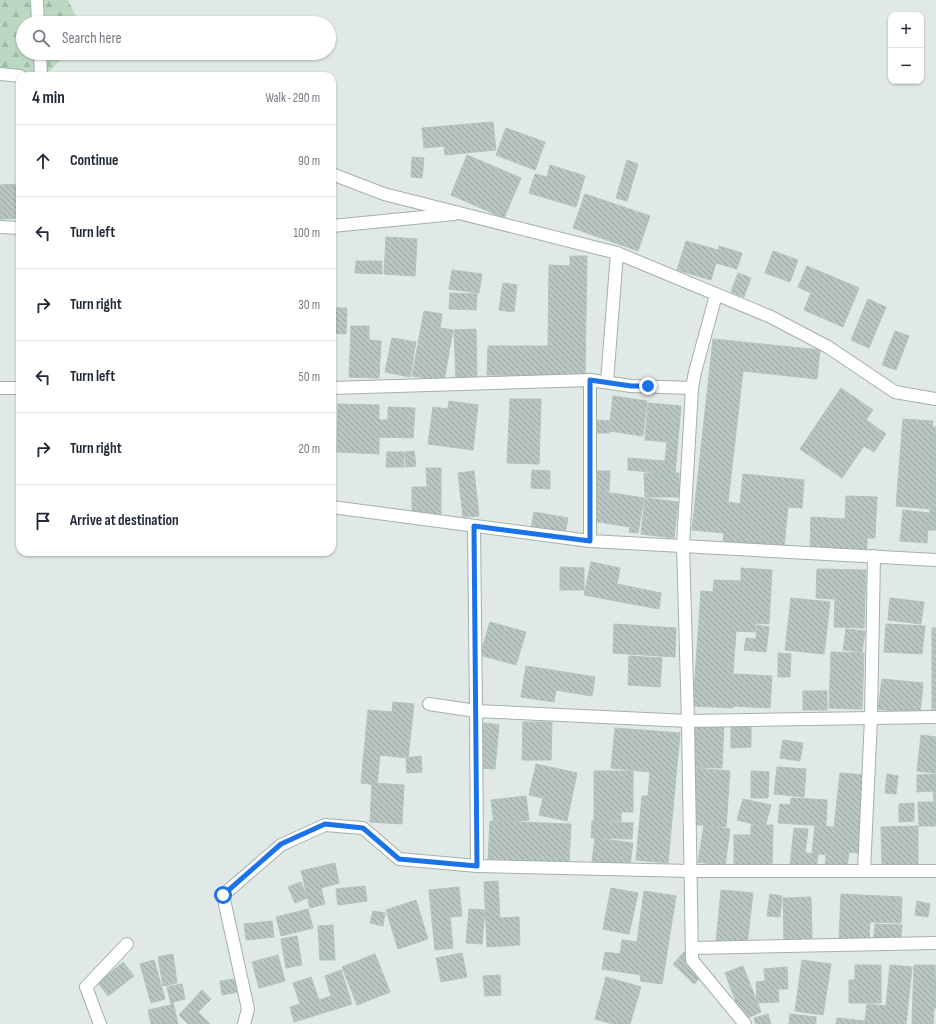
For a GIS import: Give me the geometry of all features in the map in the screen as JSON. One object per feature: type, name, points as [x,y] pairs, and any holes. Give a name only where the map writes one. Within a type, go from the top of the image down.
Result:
[{"type":"street","points":[[37,0],[38,16]]},
{"type":"street","points":[[40,60],[41,72]]},
{"type":"street","points":[[0,74],[16,76]]},
{"type":"street","points":[[336,176],[384,194],[465,213],[617,253],[771,317],[828,347],[895,392],[936,399]]},
{"type":"street","points":[[336,226],[465,213]]},
{"type":"street","points":[[0,227],[16,228]]},
{"type":"street","points":[[607,382],[617,253]]},
{"type":"street","points":[[716,295],[692,388],[683,545],[692,960],[745,1024]]},
{"type":"street","points":[[336,388],[590,380],[631,386],[692,388]]},
{"type":"street","points":[[590,380],[590,541]]},
{"type":"street","points":[[0,388],[16,388]]},
{"type":"street","points":[[336,508],[590,541],[936,560]]},
{"type":"street","points":[[474,526],[477,866]]},
{"type":"street","points":[[864,870],[871,718],[874,556]]},
{"type":"street","points":[[429,704],[476,711],[688,721],[936,717]]},
{"type":"street","points":[[244,1024],[248,1009],[223,895],[281,844],[325,824],[363,828],[399,859],[477,866],[691,871],[936,871]]},
{"type":"street","points":[[692,948],[936,943]]},
{"type":"street","points":[[100,1024],[86,987],[127,944]]},
{"type":"green space","points":[[0,0],[68,0],[76,16],[16,16],[16,60],[61,60],[48,72],[16,72],[16,76],[0,74]]},
{"type":"building","points":[[493,122],[496,150],[445,155],[444,146],[424,148],[422,128]]},
{"type":"building","points":[[506,128],[545,142],[535,170],[496,155]]},
{"type":"building","points":[[467,155],[521,178],[504,218],[451,195]]},
{"type":"building","points":[[412,157],[424,158],[422,178],[411,177]]},
{"type":"building","points":[[627,160],[638,164],[627,201],[616,198]]},
{"type":"building","points":[[550,165],[585,176],[576,207],[529,193],[535,174],[547,177]]},
{"type":"building","points":[[16,184],[16,218],[0,219],[0,185]]},
{"type":"building","points":[[585,194],[650,216],[638,251],[573,228]]},
{"type":"building","points":[[386,237],[417,239],[415,276],[384,274]]},
{"type":"building","points":[[686,241],[718,250],[719,246],[742,253],[737,269],[716,263],[711,280],[677,270]]},
{"type":"building","points":[[773,251],[798,260],[790,282],[765,273]]},
{"type":"building","points":[[570,256],[587,256],[585,376],[487,375],[488,346],[548,346],[549,265],[570,266]]},
{"type":"building","points":[[356,261],[382,261],[382,274],[355,273]]},
{"type":"building","points":[[807,266],[859,288],[843,327],[804,310],[811,293],[798,287]]},
{"type":"building","points":[[452,270],[482,274],[479,293],[449,289]]},
{"type":"building","points":[[738,273],[751,278],[744,297],[731,292]]},
{"type":"building","points":[[503,283],[517,285],[514,312],[499,310]]},
{"type":"building","points":[[450,293],[477,294],[476,310],[449,309]]},
{"type":"building","points":[[868,299],[886,307],[869,348],[851,340]]},
{"type":"building","points":[[336,308],[347,308],[346,334],[336,333]]},
{"type":"building","points":[[424,311],[442,314],[440,328],[453,330],[444,381],[412,376]]},
{"type":"building","points":[[351,326],[369,326],[369,340],[381,341],[379,378],[349,377]]},
{"type":"building","points":[[476,329],[477,379],[456,380],[454,330]]},
{"type":"building","points":[[895,331],[909,336],[896,370],[882,365]]},
{"type":"building","points":[[392,338],[416,342],[410,377],[385,372]]},
{"type":"building","points":[[713,339],[820,350],[817,379],[743,371],[728,502],[740,504],[743,474],[804,480],[802,508],[788,507],[784,547],[723,541],[724,533],[692,530]]},
{"type":"building","points":[[841,388],[873,410],[866,420],[886,434],[874,452],[864,446],[842,478],[800,449]]},
{"type":"building","points":[[613,396],[647,401],[643,436],[609,431]]},
{"type":"building","points":[[510,399],[541,399],[539,464],[507,463]]},
{"type":"building","points":[[449,401],[478,405],[473,450],[428,444],[433,407],[448,409]]},
{"type":"building","points":[[648,403],[681,406],[675,474],[628,470],[628,458],[665,461],[667,442],[645,440]]},
{"type":"building","points":[[338,404],[379,405],[379,420],[388,420],[388,407],[415,408],[413,438],[379,437],[379,454],[337,452]]},
{"type":"building","points":[[903,419],[933,421],[932,427],[936,427],[936,530],[928,530],[930,509],[896,506]]},
{"type":"building","points":[[596,420],[610,421],[609,433],[595,433]]},
{"type":"building","points":[[414,451],[416,466],[406,467],[405,452]]},
{"type":"building","points":[[387,452],[404,452],[404,467],[386,467]]},
{"type":"building","points":[[426,468],[441,468],[441,520],[412,520],[412,487],[427,487]]},
{"type":"building","points":[[532,470],[550,471],[550,489],[531,488]]},
{"type":"building","points":[[474,471],[479,516],[463,517],[458,473]]},
{"type":"building","points":[[589,471],[610,471],[609,491],[589,491]]},
{"type":"building","points":[[644,473],[679,473],[679,497],[645,497]]},
{"type":"building","points":[[598,491],[644,498],[638,533],[629,532],[630,527],[593,521]]},
{"type":"building","points":[[846,496],[877,497],[875,538],[867,538],[867,551],[810,549],[811,517],[845,519]]},
{"type":"building","points":[[645,498],[678,502],[674,538],[641,534]]},
{"type":"building","points":[[903,510],[929,513],[927,543],[900,541]]},
{"type":"building","points":[[534,512],[568,518],[565,534],[531,528]]},
{"type":"building","points":[[591,562],[620,568],[617,584],[661,593],[659,609],[584,595]]},
{"type":"building","points":[[560,567],[584,568],[584,590],[560,590]]},
{"type":"building","points":[[741,568],[772,570],[769,624],[756,623],[755,632],[736,631],[733,674],[772,676],[770,708],[693,706],[701,591],[713,592],[714,580],[741,581]]},
{"type":"building","points":[[817,569],[866,570],[864,628],[834,627],[835,599],[816,598]]},
{"type":"building","points":[[791,598],[830,602],[824,654],[785,650]]},
{"type":"building","points":[[890,598],[924,602],[921,624],[888,620]]},
{"type":"building","points":[[490,622],[526,632],[516,665],[480,655]]},
{"type":"building","points":[[614,624],[676,628],[675,657],[613,653]]},
{"type":"building","points":[[886,624],[925,626],[922,654],[884,652]]},
{"type":"building","points":[[757,625],[769,627],[766,652],[744,650],[746,638],[756,639]]},
{"type":"building","points":[[932,628],[936,628],[936,712],[932,712]]},
{"type":"building","points":[[846,629],[865,631],[862,652],[843,650]]},
{"type":"building","points":[[831,652],[864,653],[862,709],[829,708]]},
{"type":"building","points":[[778,653],[791,654],[790,677],[778,677]]},
{"type":"building","points":[[629,656],[662,658],[660,687],[628,685]]},
{"type":"building","points":[[526,666],[595,677],[592,696],[556,690],[554,702],[521,697]]},
{"type":"building","points":[[882,679],[923,683],[920,714],[878,709]]},
{"type":"building","points":[[803,691],[827,691],[827,710],[803,710]]},
{"type":"building","points":[[393,702],[414,704],[408,758],[380,755],[377,785],[361,783],[368,710],[392,712]]},
{"type":"building","points":[[691,720],[724,722],[722,768],[689,767]]},
{"type":"building","points":[[523,722],[552,722],[551,760],[522,760]]},
{"type":"building","points":[[484,723],[499,725],[495,769],[480,768]]},
{"type":"building","points":[[731,724],[751,724],[751,747],[731,748]]},
{"type":"building","points":[[615,728],[680,733],[668,863],[636,860],[642,796],[648,796],[650,772],[611,768]]},
{"type":"building","points":[[921,735],[936,737],[936,773],[917,771]]},
{"type":"building","points":[[783,740],[803,743],[800,761],[780,758]]},
{"type":"building","points":[[421,756],[422,772],[407,773],[406,758]]},
{"type":"building","points":[[536,764],[577,773],[567,821],[539,815],[543,798],[529,795]]},
{"type":"building","points":[[777,767],[806,769],[804,797],[774,794]]},
{"type":"building","points":[[693,768],[730,771],[726,827],[688,824]]},
{"type":"building","points":[[594,771],[633,771],[633,812],[621,812],[621,821],[594,821]]},
{"type":"building","points":[[751,771],[769,772],[768,798],[751,798]]},
{"type":"building","points":[[840,773],[865,775],[858,853],[849,852],[847,868],[825,866],[826,855],[812,853],[815,826],[834,827]]},
{"type":"building","points":[[887,774],[898,776],[896,794],[885,793]]},
{"type":"building","points":[[936,774],[936,801],[934,801],[933,791],[917,792],[917,775]]},
{"type":"building","points":[[372,783],[404,785],[402,824],[370,822]]},
{"type":"building","points":[[526,796],[529,820],[494,824],[491,800]]},
{"type":"building","points":[[791,798],[827,800],[826,826],[778,823],[780,804],[790,805]]},
{"type":"building","points":[[743,799],[771,805],[765,827],[737,820]]},
{"type":"building","points":[[918,802],[936,802],[936,826],[919,826]]},
{"type":"building","points":[[914,803],[914,821],[899,822],[899,804]]},
{"type":"building","points":[[490,821],[571,824],[569,864],[488,861]]},
{"type":"building","points":[[592,821],[633,823],[632,839],[591,838]]},
{"type":"building","points":[[704,825],[730,829],[725,866],[698,862]]},
{"type":"building","points":[[751,825],[773,825],[772,868],[734,868],[734,835],[751,835]]},
{"type":"building","points":[[918,826],[918,865],[882,865],[881,827]]},
{"type":"building","points":[[794,828],[808,829],[805,853],[818,854],[816,869],[790,865]]},
{"type":"building","points":[[595,838],[633,843],[630,865],[592,861]]},
{"type":"building","points":[[335,863],[339,883],[321,888],[325,904],[310,908],[301,871]]},
{"type":"building","points":[[498,881],[500,918],[519,917],[520,945],[487,947],[484,882]]},
{"type":"building","points":[[301,882],[307,898],[295,903],[288,887]]},
{"type":"building","points":[[365,886],[367,901],[338,905],[336,889]]},
{"type":"building","points":[[459,887],[462,916],[450,917],[453,948],[435,950],[429,890]]},
{"type":"building","points":[[611,888],[638,893],[629,934],[603,929]]},
{"type":"building","points":[[721,890],[753,893],[747,945],[716,942]]},
{"type":"building","points":[[644,891],[676,896],[662,984],[640,981],[641,975],[602,969],[605,952],[620,954],[622,940],[637,942]]},
{"type":"building","points":[[770,894],[782,896],[780,917],[767,916]]},
{"type":"building","points":[[841,894],[902,897],[901,923],[870,922],[869,941],[839,940]]},
{"type":"building","points":[[811,897],[812,940],[784,941],[783,898]]},
{"type":"building","points":[[416,900],[428,939],[398,949],[386,910]]},
{"type":"building","points":[[917,901],[930,904],[928,917],[915,915]]},
{"type":"building","points":[[308,909],[313,928],[281,936],[276,917]]},
{"type":"building","points":[[469,909],[485,910],[482,944],[466,943]]},
{"type":"building","points":[[373,911],[385,913],[383,926],[370,923]]},
{"type":"building","points":[[272,921],[274,937],[246,940],[244,924]]},
{"type":"building","points":[[875,924],[902,925],[900,947],[873,946]]},
{"type":"building","points":[[333,925],[335,960],[320,960],[318,926]]},
{"type":"building","points":[[297,936],[302,965],[286,968],[281,939]]},
{"type":"building","points":[[684,952],[705,972],[694,984],[673,964]]},
{"type":"building","points":[[462,953],[467,977],[441,982],[436,958]]},
{"type":"building","points":[[173,954],[177,983],[163,986],[158,957]]},
{"type":"building","points":[[375,954],[390,992],[357,1005],[342,967]]},
{"type":"building","points":[[278,955],[285,981],[259,988],[252,962]]},
{"type":"building","points":[[154,960],[165,999],[151,1003],[140,964]]},
{"type":"building","points":[[802,960],[831,964],[823,1015],[795,1011]]},
{"type":"building","points":[[123,962],[134,976],[108,996],[98,983]]},
{"type":"building","points":[[855,965],[881,965],[881,1003],[849,1003],[849,980],[855,980]]},
{"type":"building","points":[[890,965],[912,967],[906,1024],[836,1024],[837,1018],[865,1021],[867,1004],[886,1006]]},
{"type":"building","points":[[914,965],[935,965],[936,1008],[934,1008],[933,1024],[912,1024]]},
{"type":"building","points":[[743,966],[761,1012],[743,1020],[725,973]]},
{"type":"building","points":[[787,967],[788,989],[778,989],[779,1002],[757,1003],[756,982],[765,981],[764,969]]},
{"type":"building","points":[[341,970],[352,1004],[294,1022],[290,1007],[300,1004],[293,983],[311,977],[319,1000],[331,996],[325,976]]},
{"type":"building","points":[[500,975],[501,995],[485,996],[483,976]]},
{"type":"building","points":[[606,977],[641,987],[630,1024],[613,1024],[595,1019]]},
{"type":"building","points":[[235,979],[237,992],[222,995],[220,981]]},
{"type":"building","points":[[182,984],[185,999],[173,1002],[178,1024],[151,1024],[148,1010],[171,1005],[167,987]]},
{"type":"building","points":[[202,990],[211,999],[198,1012],[210,1024],[188,1024],[179,1015]]},
{"type":"building","points":[[768,1014],[771,1024],[756,1024],[754,1018]]},
{"type":"building","points":[[790,1014],[816,1017],[816,1024],[789,1024]]},
{"type":"route","points":[[223,895],[281,844],[325,824],[363,828],[399,859],[477,866],[474,526],[590,541],[590,380],[631,386],[648,386]]}]
